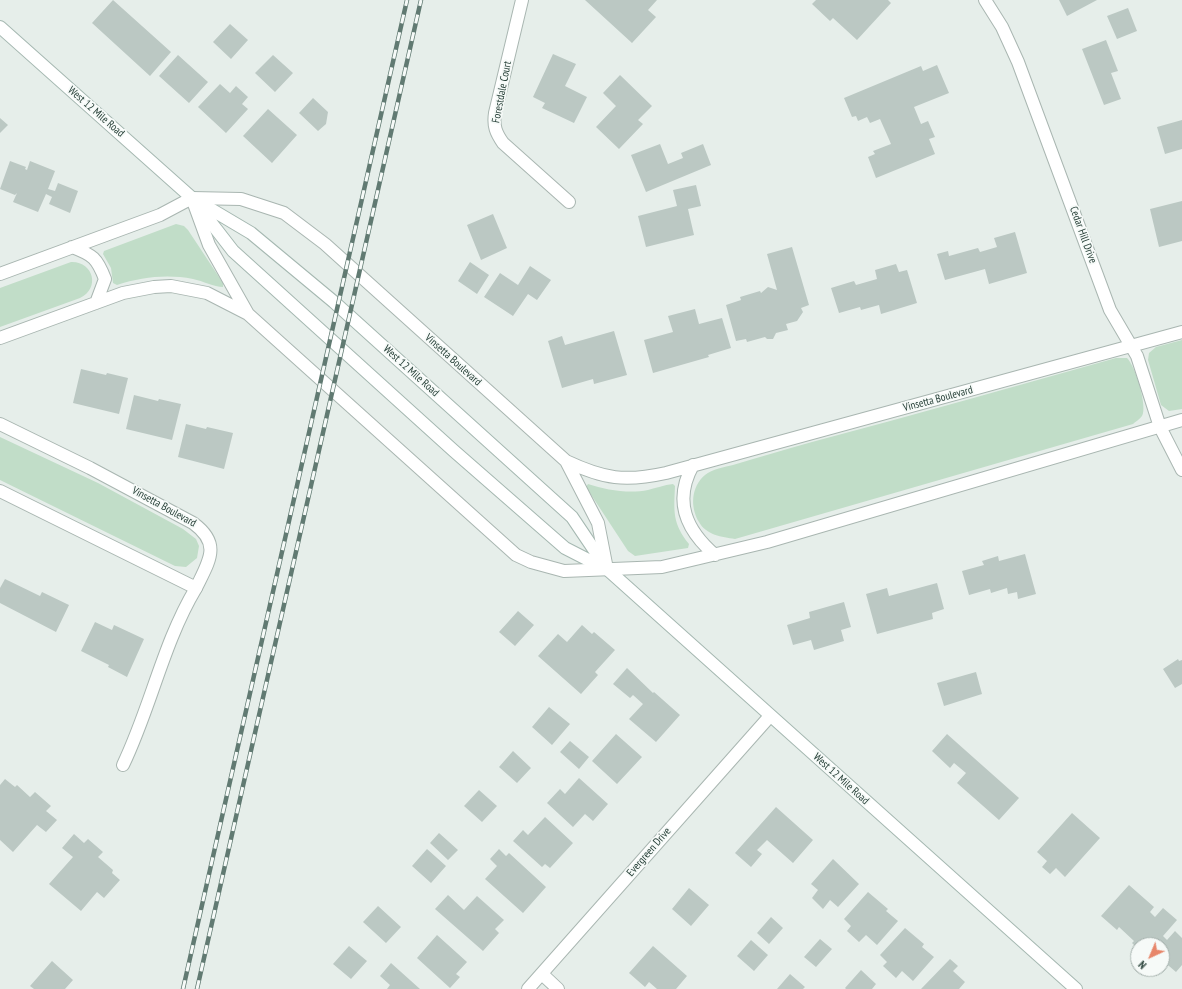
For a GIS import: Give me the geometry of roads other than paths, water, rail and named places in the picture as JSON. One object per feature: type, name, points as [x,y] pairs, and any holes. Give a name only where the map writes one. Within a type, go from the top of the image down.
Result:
[{"type":"street","name":"Forestdale Court","points":[[522,0],[495,113],[494,122],[496,133],[503,143],[569,202]]},
{"type":"street","name":"Cedar Hill Drive","points":[[985,0],[1002,27],[1018,62],[1110,310],[1137,356],[1160,427],[1182,470]]},
{"type":"street","name":"West 12 Mile Road","points":[[0,27],[192,198],[233,251],[454,451],[565,548],[607,569]]},
{"type":"street","name":"Vinsetta Boulevard","points":[[0,274],[160,215],[192,198],[241,199],[284,213],[305,227],[566,461],[591,473],[623,478],[645,477],[694,465],[1182,332]]},
{"type":"street","name":"West 12 Mile Road","points":[[192,198],[251,233],[334,302],[572,517],[607,569],[1076,989]]},
{"type":"street","points":[[192,198],[209,245],[248,314]]},
{"type":"street","points":[[72,247],[90,254],[100,266],[105,279],[96,303]]},
{"type":"street","points":[[0,338],[138,289],[171,286],[207,293],[248,314],[516,555],[531,562],[564,571],[662,567],[716,555],[767,542],[1131,433],[1160,427],[1182,420]]},
{"type":"street","name":"Vinsetta Boulevard","points":[[0,424],[144,495],[202,530],[211,542],[210,554],[196,588],[183,610],[172,635],[137,736],[123,765]]},
{"type":"street","name":"Vinsetta Boulevard","points":[[566,461],[598,523],[607,569]]},
{"type":"street","points":[[694,465],[688,474],[684,491],[683,507],[695,533],[703,544],[716,555]]},
{"type":"street","points":[[0,491],[196,588]]},
{"type":"street","name":"Evergreen Drive","points":[[528,989],[770,716]]},
{"type":"street","points":[[542,974],[558,989]]},
{"type":"railway","points":[[183,989],[407,0]]},
{"type":"railway","points":[[197,989],[421,0]]}]
